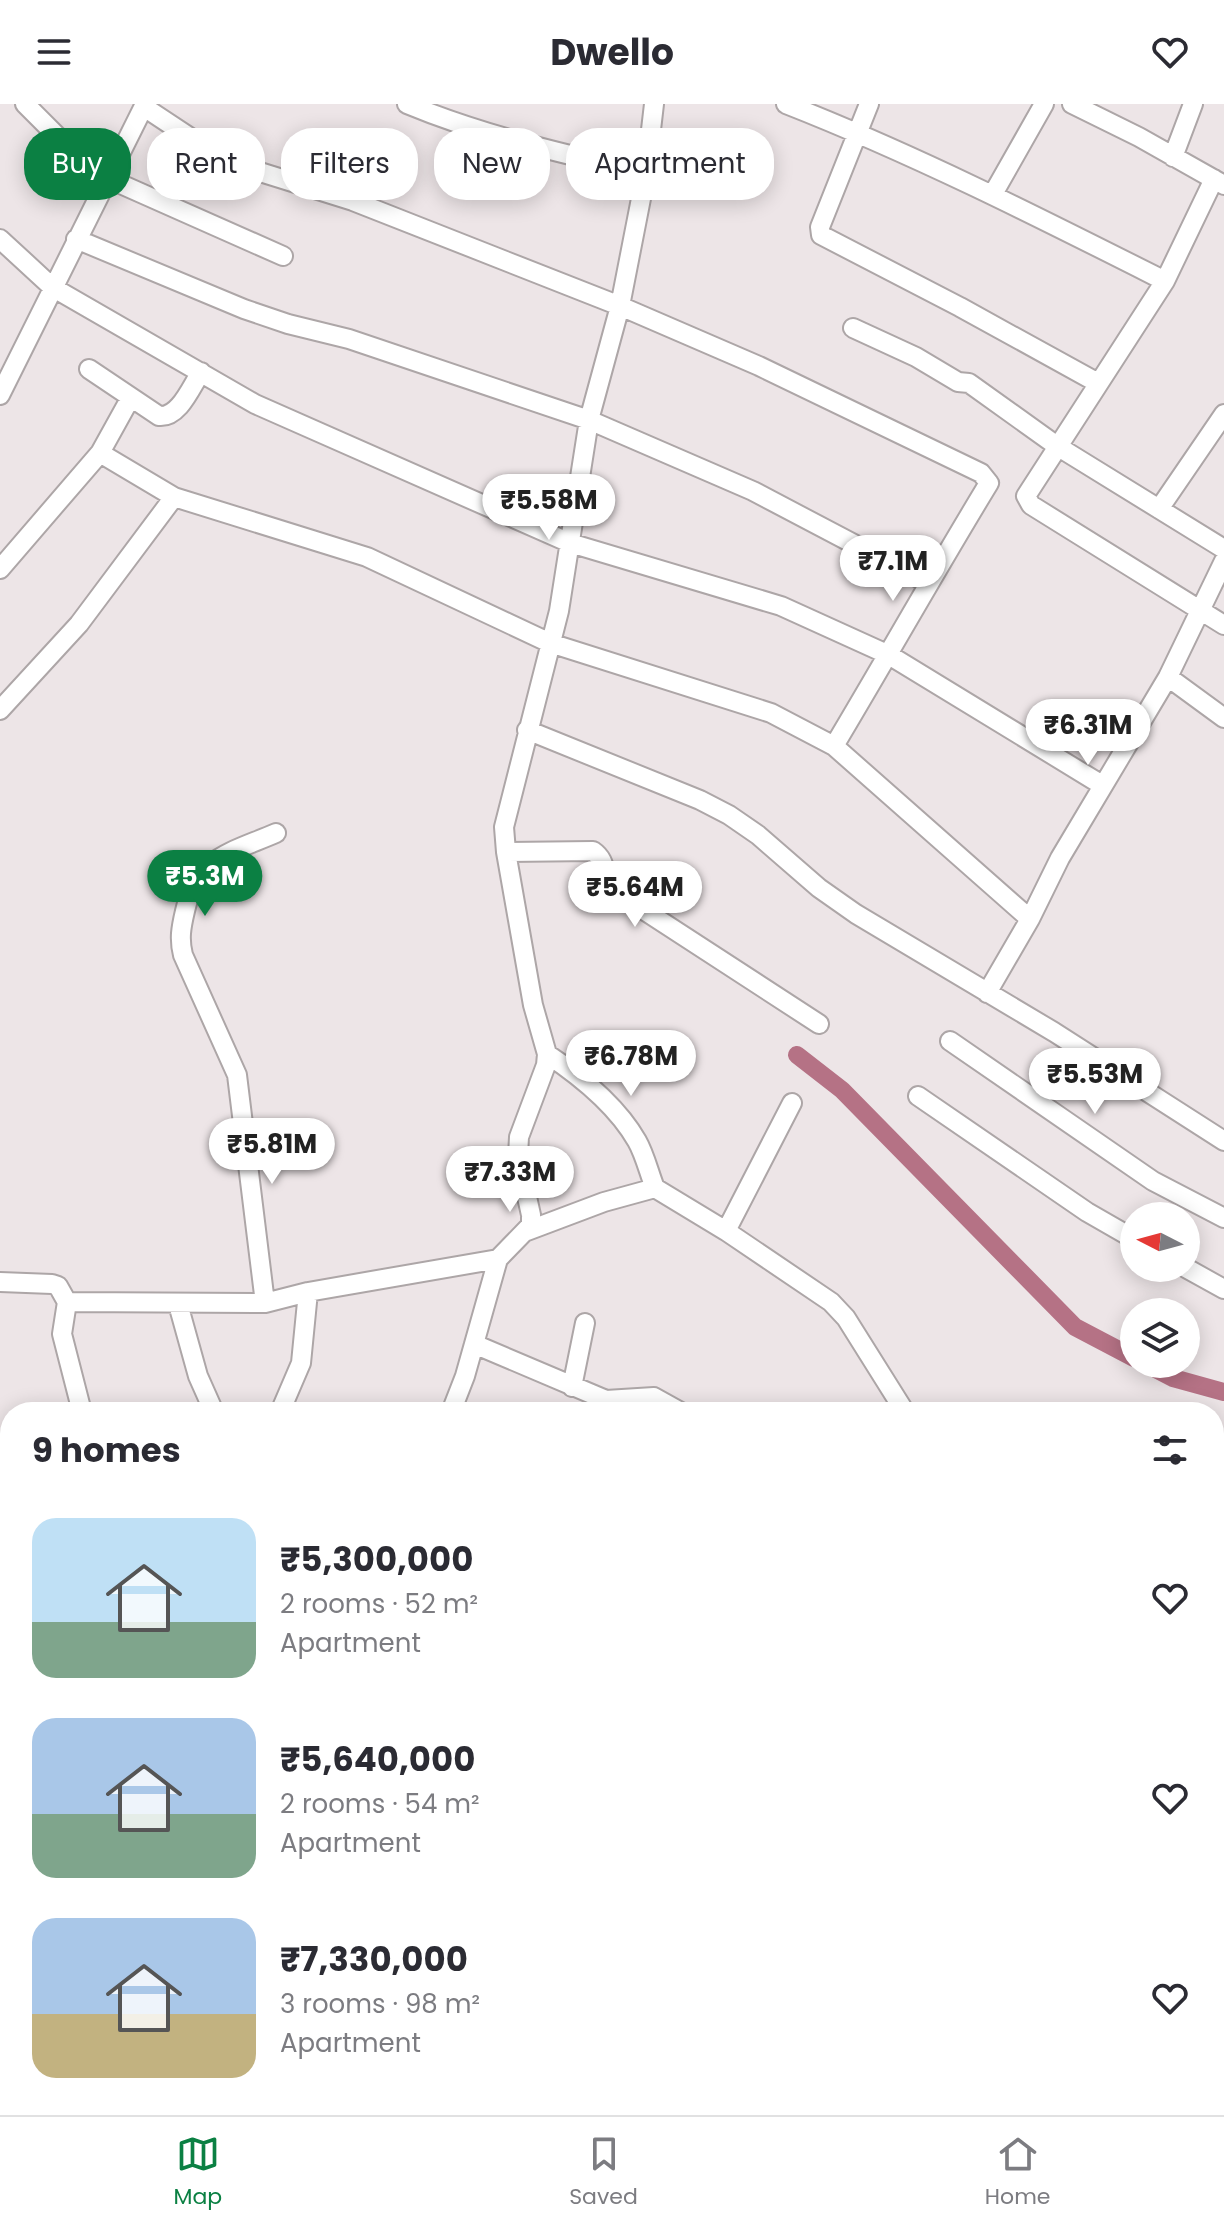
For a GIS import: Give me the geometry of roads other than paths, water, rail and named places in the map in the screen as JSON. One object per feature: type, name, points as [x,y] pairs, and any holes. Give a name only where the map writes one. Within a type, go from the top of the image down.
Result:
[{"type":"street","points":[[25,104],[49,128]]},
{"type":"street","points":[[407,104],[497,137],[566,154]]},
{"type":"street","points":[[651,128],[654,104]]},
{"type":"street","points":[[786,104],[858,132],[993,194],[1165,281]]},
{"type":"street","points":[[869,104],[820,227],[821,235],[1098,383]]},
{"type":"street","points":[[993,194],[1044,104]]},
{"type":"street","points":[[1072,104],[1219,182],[1165,281],[1026,496],[1031,505],[1224,625]]},
{"type":"street","points":[[1173,157],[1193,104]]},
{"type":"street","points":[[131,132],[145,105],[215,154],[260,172],[353,201],[620,306],[759,366],[981,473],[989,483],[834,746]]},
{"type":"street","points":[[131,189],[283,256]]},
{"type":"street","points":[[2,386],[96,200]]},
{"type":"street","points":[[454,1402],[498,1259],[531,1225],[518,1156],[519,1137],[546,1065],[547,1054],[533,1005],[504,827],[559,611],[589,420],[620,306],[641,200]]},
{"type":"street","points":[[0,239],[52,287],[255,404],[570,543],[781,606],[889,655],[1102,785]]},
{"type":"street","points":[[76,239],[244,309],[349,339],[589,420],[753,491],[928,583]]},
{"type":"street","points":[[853,328],[916,357],[958,382],[969,383],[1057,446],[1224,549]]},
{"type":"street","points":[[89,369],[159,416],[166,417],[174,413],[201,372]]},
{"type":"street","points":[[0,569],[100,453],[131,397]]},
{"type":"street","points":[[1159,509],[1224,414]]},
{"type":"street","points":[[100,453],[174,497],[367,557],[550,643],[771,713],[834,746],[1030,919]]},
{"type":"street","points":[[0,710],[79,624],[174,497]]},
{"type":"street","points":[[987,993],[1030,919],[1060,858],[1168,677],[1224,561]]},
{"type":"street","points":[[1168,677],[1224,718]]},
{"type":"street","points":[[527,730],[700,800],[729,815],[856,914],[1054,1032],[1224,1141]]},
{"type":"street","points":[[265,1303],[237,1075],[183,955],[179,938],[189,893],[198,876],[217,858],[276,833]]},
{"type":"street","points":[[506,852],[593,851],[603,862],[606,881],[616,892],[819,1024]]},
{"type":"street","points":[[950,1041],[1153,1181],[1224,1218]]},
{"type":"street","points":[[547,1054],[616,1112],[638,1142],[655,1188],[726,1231],[831,1302],[846,1318],[899,1402]]},
{"type":"street","points":[[918,1096],[1087,1212],[1120,1231]]},
{"type":"street","points":[[726,1231],[792,1103]]},
{"type":"street","points":[[527,1231],[604,1202],[655,1188]]},
{"type":"street","points":[[67,1302],[265,1303],[308,1292],[498,1259]]},
{"type":"street","points":[[1200,1276],[1224,1289]]},
{"type":"street","points":[[0,1282],[58,1286],[67,1302],[62,1334],[79,1402]]},
{"type":"street","points":[[284,1402],[301,1363],[308,1292]]},
{"type":"street","points":[[178,1304],[198,1376],[210,1402]]},
{"type":"street","points":[[572,1387],[585,1323]]},
{"type":"street","points":[[474,1344],[572,1387],[616,1402],[642,1396],[663,1402]]},
{"type":"waterway","points":[[797,1055],[842,1090],[1075,1327],[1120,1351]]},
{"type":"waterway","points":[[1173,1378],[1224,1392]]}]
